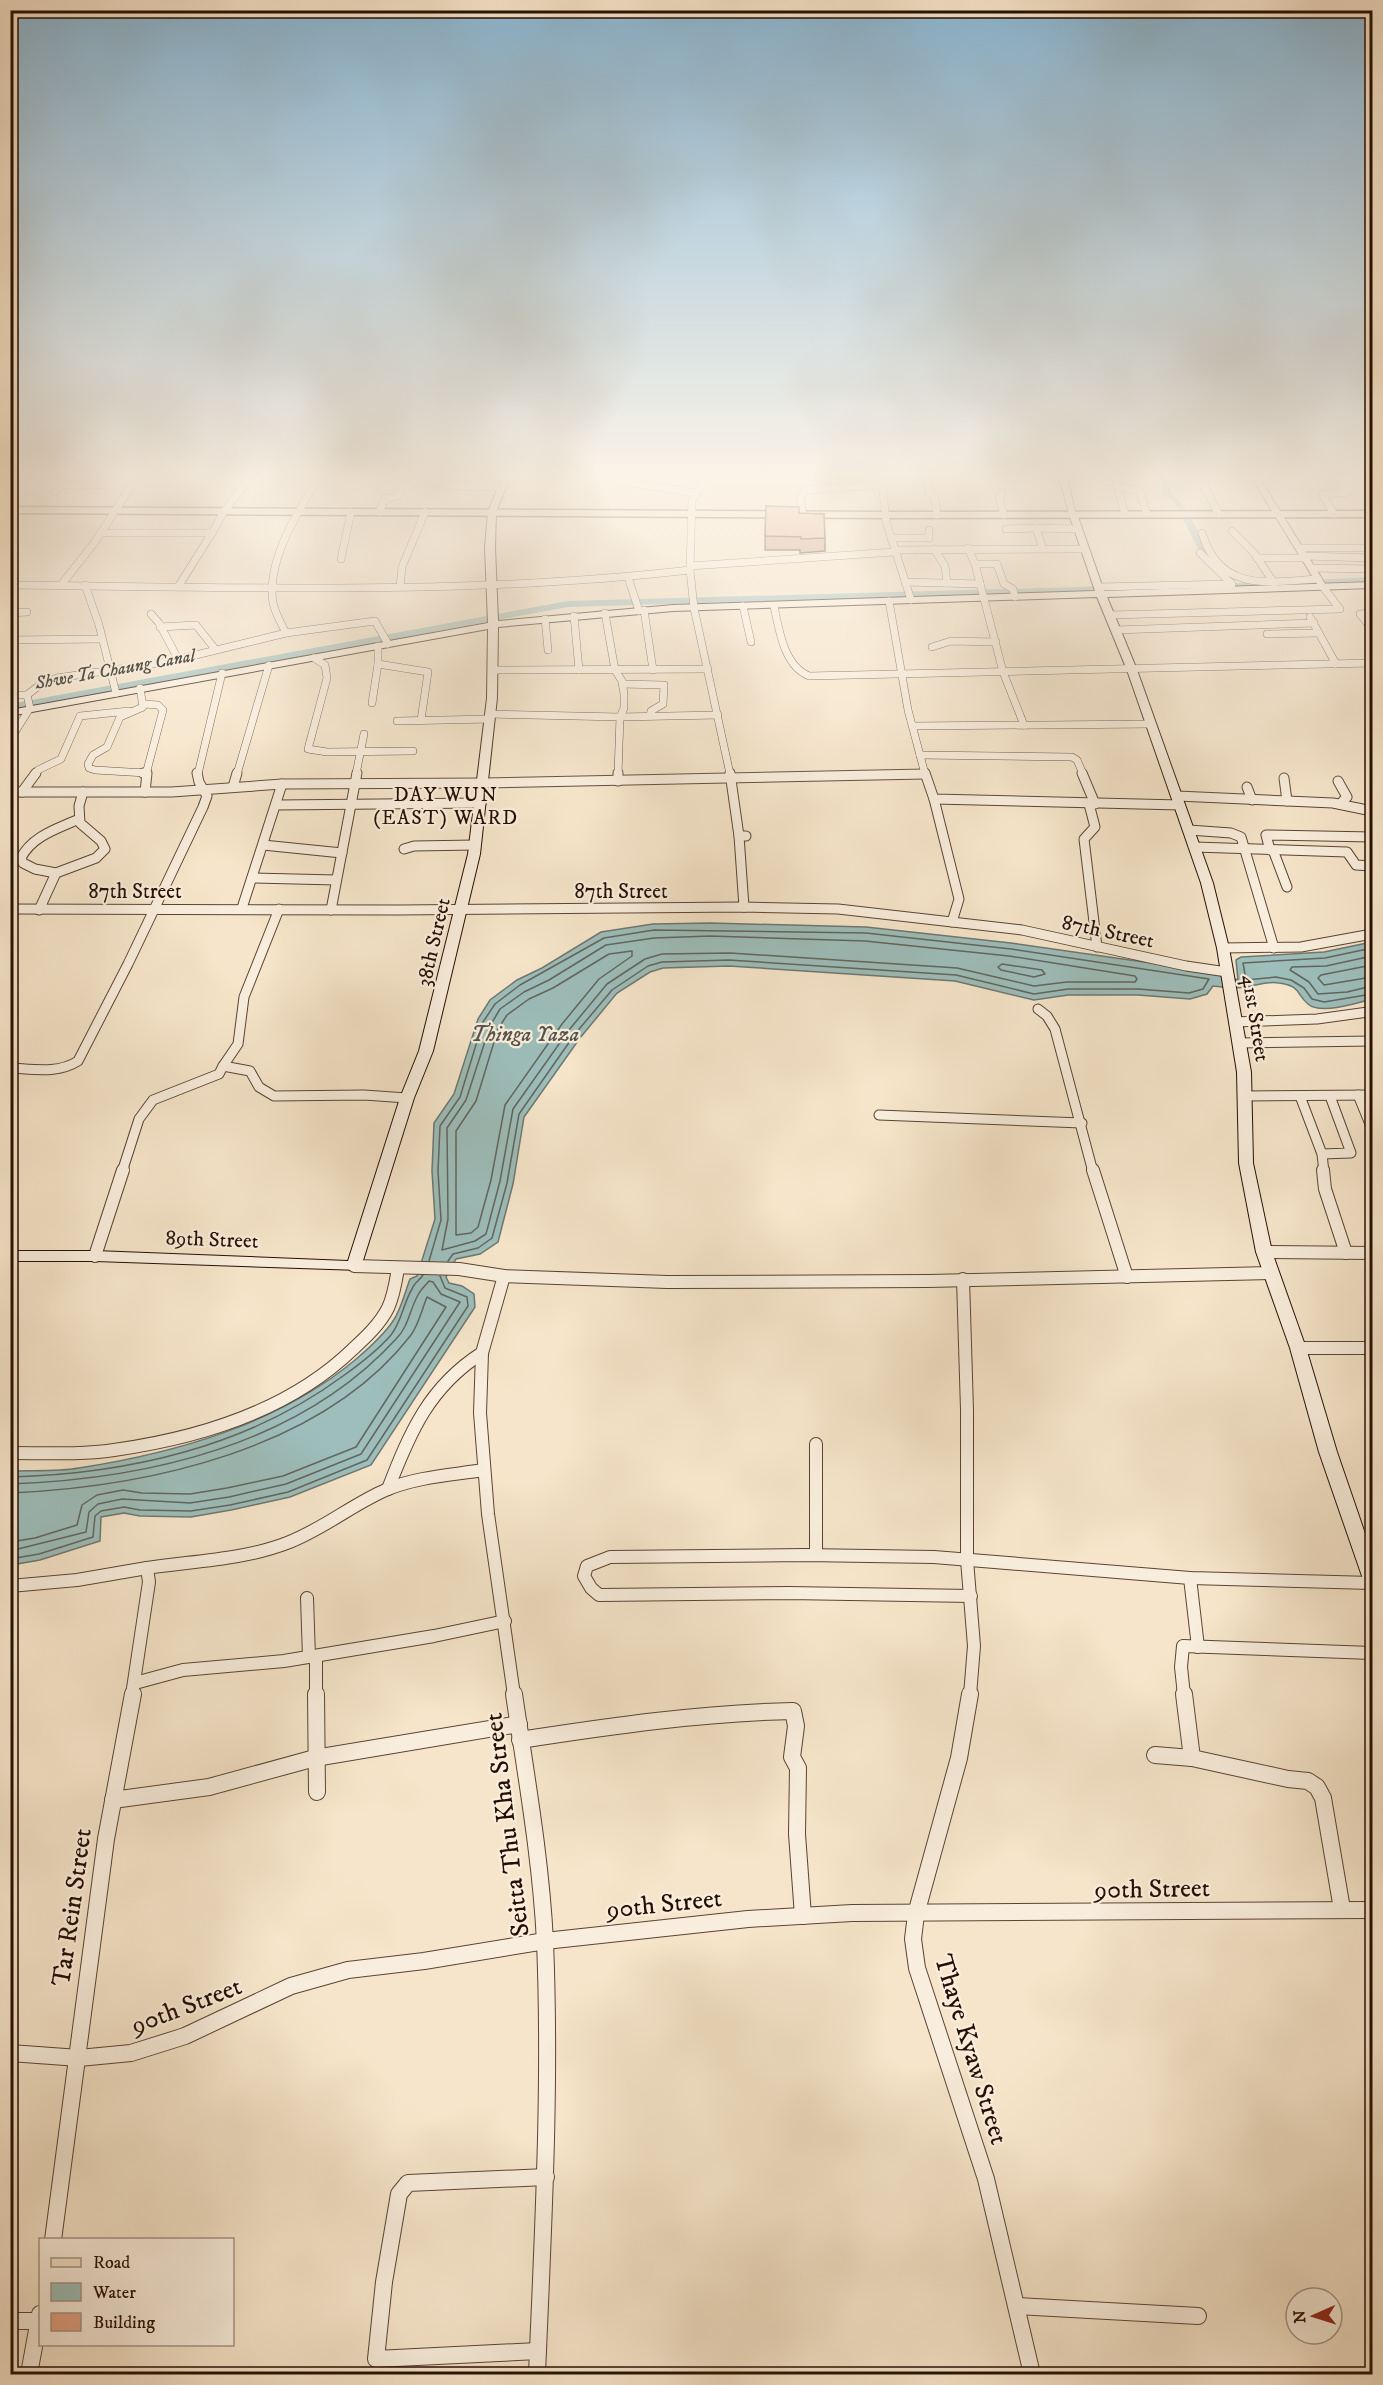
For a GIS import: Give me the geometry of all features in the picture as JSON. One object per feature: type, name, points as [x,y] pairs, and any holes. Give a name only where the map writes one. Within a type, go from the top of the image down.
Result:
[{"type":"main road","name":"41st Street","points":[[1097,583],[1132,670],[1207,883],[1223,948],[1244,1072],[1246,1163],[1264,1252],[1298,1348],[1328,1452],[1371,1574]]},
{"type":"main road","points":[[10,713],[29,702],[115,689],[140,688],[314,658],[384,641],[493,621],[605,613],[639,606],[694,604],[774,606],[890,601],[910,597],[982,591],[1014,593],[1291,583]]},
{"type":"main road","points":[[1337,583],[1371,586]]},
{"type":"main road","name":"38th Street","points":[[354,1266],[407,1098],[426,1051],[459,910],[469,881],[484,783],[490,717],[493,621],[490,585]]},
{"type":"main road","name":"89th Street","points":[[10,1256],[95,1256],[354,1266]]},
{"type":"street","points":[[178,587],[180,583]]},
{"type":"street","points":[[274,583],[273,604],[286,633]]},
{"type":"street","points":[[10,585],[273,588],[545,583]]},
{"type":"street","points":[[630,583],[639,606],[653,670]]},
{"type":"street","points":[[692,583],[694,604],[743,836],[744,907]]},
{"type":"street","points":[[905,583],[910,597]]},
{"type":"street","points":[[948,583],[982,591]]},
{"type":"street","points":[[980,583],[1003,672],[1024,725]]},
{"type":"street","points":[[1004,583],[1014,593]]},
{"type":"street","points":[[1100,590],[1231,583]]},
{"type":"street","points":[[1268,583],[1275,584]]},
{"type":"street","points":[[1110,615],[1340,609],[1321,583]]},
{"type":"street","points":[[85,585],[98,614],[101,639],[115,689]]},
{"type":"street","points":[[890,601],[899,636],[913,726],[934,799],[958,899],[951,922]]},
{"type":"street","points":[[743,606],[751,642]]},
{"type":"street","points":[[774,606],[787,651],[793,663],[804,675],[1132,670],[1372,663]]},
{"type":"street","points":[[1306,611],[1336,664]]},
{"type":"street","points":[[10,613],[27,612]]},
{"type":"street","points":[[605,613],[615,670],[622,684],[624,708],[620,717],[618,781]]},
{"type":"street","points":[[1372,613],[1360,614],[1372,629]]},
{"type":"street","points":[[151,614],[178,659]]},
{"type":"street","points":[[574,616],[579,670]]},
{"type":"street","points":[[545,619],[548,650]]},
{"type":"street","points":[[10,740],[41,684],[57,678],[178,659],[286,633],[376,621],[384,641],[372,703]]},
{"type":"street","points":[[1116,630],[1314,624]]},
{"type":"street","points":[[160,627],[196,625],[215,649]]},
{"type":"street","points":[[1268,634],[1318,633]]},
{"type":"street","points":[[10,640],[101,639]]},
{"type":"street","points":[[932,646],[951,641],[996,642]]},
{"type":"street","points":[[314,658],[322,661],[326,666],[327,678],[308,749],[315,752],[413,751]]},
{"type":"street","points":[[378,664],[428,672],[421,720]]},
{"type":"street","points":[[233,787],[269,665]]},
{"type":"street","points":[[493,670],[708,669]]},
{"type":"street","points":[[10,1068],[61,1069],[72,1067],[78,1061],[128,964],[203,807],[207,796],[199,782],[197,770],[222,673]]},
{"type":"street","points":[[622,684],[664,685],[663,704],[651,711],[650,716]]},
{"type":"street","points":[[140,688],[144,704]]},
{"type":"street","points":[[10,695],[29,702]]},
{"type":"street","points":[[145,792],[146,773],[163,710],[158,705],[144,704],[118,719],[107,747],[93,755],[88,766],[95,770],[146,773]]},
{"type":"street","points":[[22,792],[38,770],[61,759],[80,716],[131,711]]},
{"type":"street","points":[[397,721],[490,717],[718,715]]},
{"type":"street","points":[[913,726],[1151,724]]},
{"type":"street","points":[[331,909],[364,734]]},
{"type":"street","points":[[920,755],[1072,757],[1077,760],[1092,804],[1095,827],[1084,839],[1087,874],[1096,919],[1097,946]]},
{"type":"street","points":[[10,792],[206,791],[282,784],[618,781],[925,774]]},
{"type":"street","points":[[1284,778],[1287,801]]},
{"type":"street","points":[[1338,781],[1347,797],[1340,804]]},
{"type":"street","points":[[242,908],[282,784]]},
{"type":"street","points":[[1247,787],[1252,800]]},
{"type":"street","points":[[79,819],[36,840],[22,852],[23,863],[35,869],[56,873],[96,858],[105,849],[101,841],[88,832],[79,819],[77,810],[83,792]]},
{"type":"street","points":[[934,799],[1092,804],[1252,800],[1340,804],[1372,811]]},
{"type":"street","points":[[277,805],[481,803]]},
{"type":"street","points":[[1189,830],[1236,834],[1241,837],[1274,948]]},
{"type":"street","points":[[1287,887],[1266,835],[1372,837]]},
{"type":"street","points":[[262,845],[342,853]]},
{"type":"street","points":[[404,849],[414,846],[476,845]]},
{"type":"street","points":[[1194,847],[1347,852],[1356,865],[1372,866]]},
{"type":"street","points":[[39,910],[56,873]]},
{"type":"street","points":[[252,878],[336,880]]},
{"type":"street","name":"87th Street","points":[[10,909],[459,910],[744,907],[838,909],[1022,930],[1186,966],[1228,978]]},
{"type":"street","points":[[95,1256],[134,1132],[148,1106],[166,1092],[219,1074],[238,1044],[244,997],[250,975],[279,909]]},
{"type":"street","points":[[1223,948],[1274,948],[1338,942],[1372,934]]},
{"type":"street","points":[[1038,1010],[1047,1016],[1055,1029],[1082,1123],[1094,1176],[1126,1277]]},
{"type":"street","points":[[1234,1022],[1317,1019],[1371,1013]]},
{"type":"street","points":[[1238,1043],[1372,1041]]},
{"type":"street","points":[[222,1066],[250,1071],[259,1088],[274,1096],[364,1095],[407,1098]]},
{"type":"street","points":[[1358,1095],[1372,1129]]},
{"type":"street","points":[[1245,1096],[1372,1095]]},
{"type":"street","points":[[1300,1096],[1322,1154],[1325,1190],[1346,1253]]},
{"type":"street","points":[[1322,1154],[1351,1151],[1330,1096]]},
{"type":"street","points":[[879,1116],[1082,1123]]},
{"type":"street","points":[[1264,1252],[1372,1253]]},
{"type":"street","name":"89th Street","points":[[354,1266],[459,1269],[504,1276],[667,1282],[963,1280],[1271,1274]]},
{"type":"street","points":[[10,1453],[115,1450],[209,1429],[277,1402],[337,1365],[376,1326],[387,1309],[398,1268]]},
{"type":"street","name":"Seitta Thu Kha Street","points":[[504,1276],[482,1353],[480,1413],[483,1470],[533,1825],[545,1941],[546,2177],[537,2374]]},
{"type":"street","name":"Thaye Kyaw Street","points":[[963,1280],[967,1410],[967,1560],[974,1646],[971,1691],[964,1733],[942,1824],[916,1914],[913,1939],[917,1968],[986,2179],[1032,2374]]},
{"type":"street","points":[[1298,1348],[1372,1347]]},
{"type":"street","points":[[388,1489],[411,1431],[436,1390],[456,1370],[482,1353]]},
{"type":"street","points":[[816,1444],[816,1555]]},
{"type":"street","points":[[10,1586],[148,1575],[236,1556],[288,1543],[325,1526],[388,1489],[412,1482],[483,1470]]},
{"type":"street","points":[[971,1596],[789,1593],[599,1594],[587,1586],[584,1578],[587,1566],[592,1560],[610,1557],[816,1555],[967,1560],[1190,1578],[1371,1574]]},
{"type":"street","name":"Tar Rein Street","points":[[53,2238],[76,2058],[113,1800],[135,1683],[148,1575]]},
{"type":"street","points":[[1190,1578],[1198,1647]]},
{"type":"street","points":[[307,1598],[312,1656],[317,1792]]},
{"type":"street","points":[[135,1683],[183,1670],[242,1666],[312,1656],[434,1636],[505,1621]]},
{"type":"street","points":[[1192,1758],[1181,1667],[1181,1648],[1372,1653]]},
{"type":"street","points":[[520,1740],[629,1723],[744,1712],[793,1711],[796,1726],[792,1757],[798,1768],[797,1834],[803,1916]]},
{"type":"street","points":[[113,1800],[209,1787],[315,1758],[519,1724]]},
{"type":"street","points":[[1155,1755],[1192,1758],[1288,1779],[1308,1781],[1317,1787],[1323,1798],[1342,1909]]},
{"type":"street","name":"90th Street","points":[[10,2053],[76,2058],[147,2049],[177,2039],[289,1987],[313,1978],[348,1970],[424,1961],[545,1941],[736,1920],[852,1913],[1372,1910]]},
{"type":"street","points":[[538,2351],[376,2358],[393,2227],[399,2194],[403,2187],[417,2181],[546,2177]]},
{"type":"street","points":[[1017,2306],[1198,2316]]},
{"type":"street","points":[[10,2321],[39,2318]]},
{"type":"street","points":[[29,2374],[39,2323]]},
{"type":"water","name":"Thinga Yaza","points":[[710,923],[866,927],[1011,943],[1214,972],[1238,980],[1236,960],[1241,957],[1324,952],[1372,942],[1372,999],[1339,1007],[1314,1007],[1308,1004],[1291,986],[1270,982],[1238,988],[1213,986],[1207,994],[1190,999],[1138,995],[1068,995],[1034,1000],[955,981],[729,966],[663,968],[650,972],[617,993],[580,1038],[524,1117],[513,1184],[498,1242],[480,1254],[456,1259],[446,1277],[449,1283],[462,1286],[474,1294],[475,1307],[371,1465],[290,1497],[231,1510],[191,1517],[140,1516],[124,1513],[101,1517],[100,1541],[40,1560],[11,1565],[11,1471],[62,1470],[116,1462],[189,1444],[225,1432],[293,1402],[325,1382],[355,1360],[385,1332],[398,1312],[410,1279],[417,1276],[435,1219],[432,1171],[434,1123],[454,1094],[478,1019],[490,1000],[517,980],[542,968],[601,932],[653,924]]},
{"type":"waterway","name":"Shwe Ta Chaung Canal","points":[[1218,587],[1286,584]]},
{"type":"waterway","name":"Shwe Ta Chaung Canal","points":[[10,707],[568,604],[1112,589]]},
{"type":"district","name":"DAY WUN (EAST) WARD","points":[[446,806]]}]
